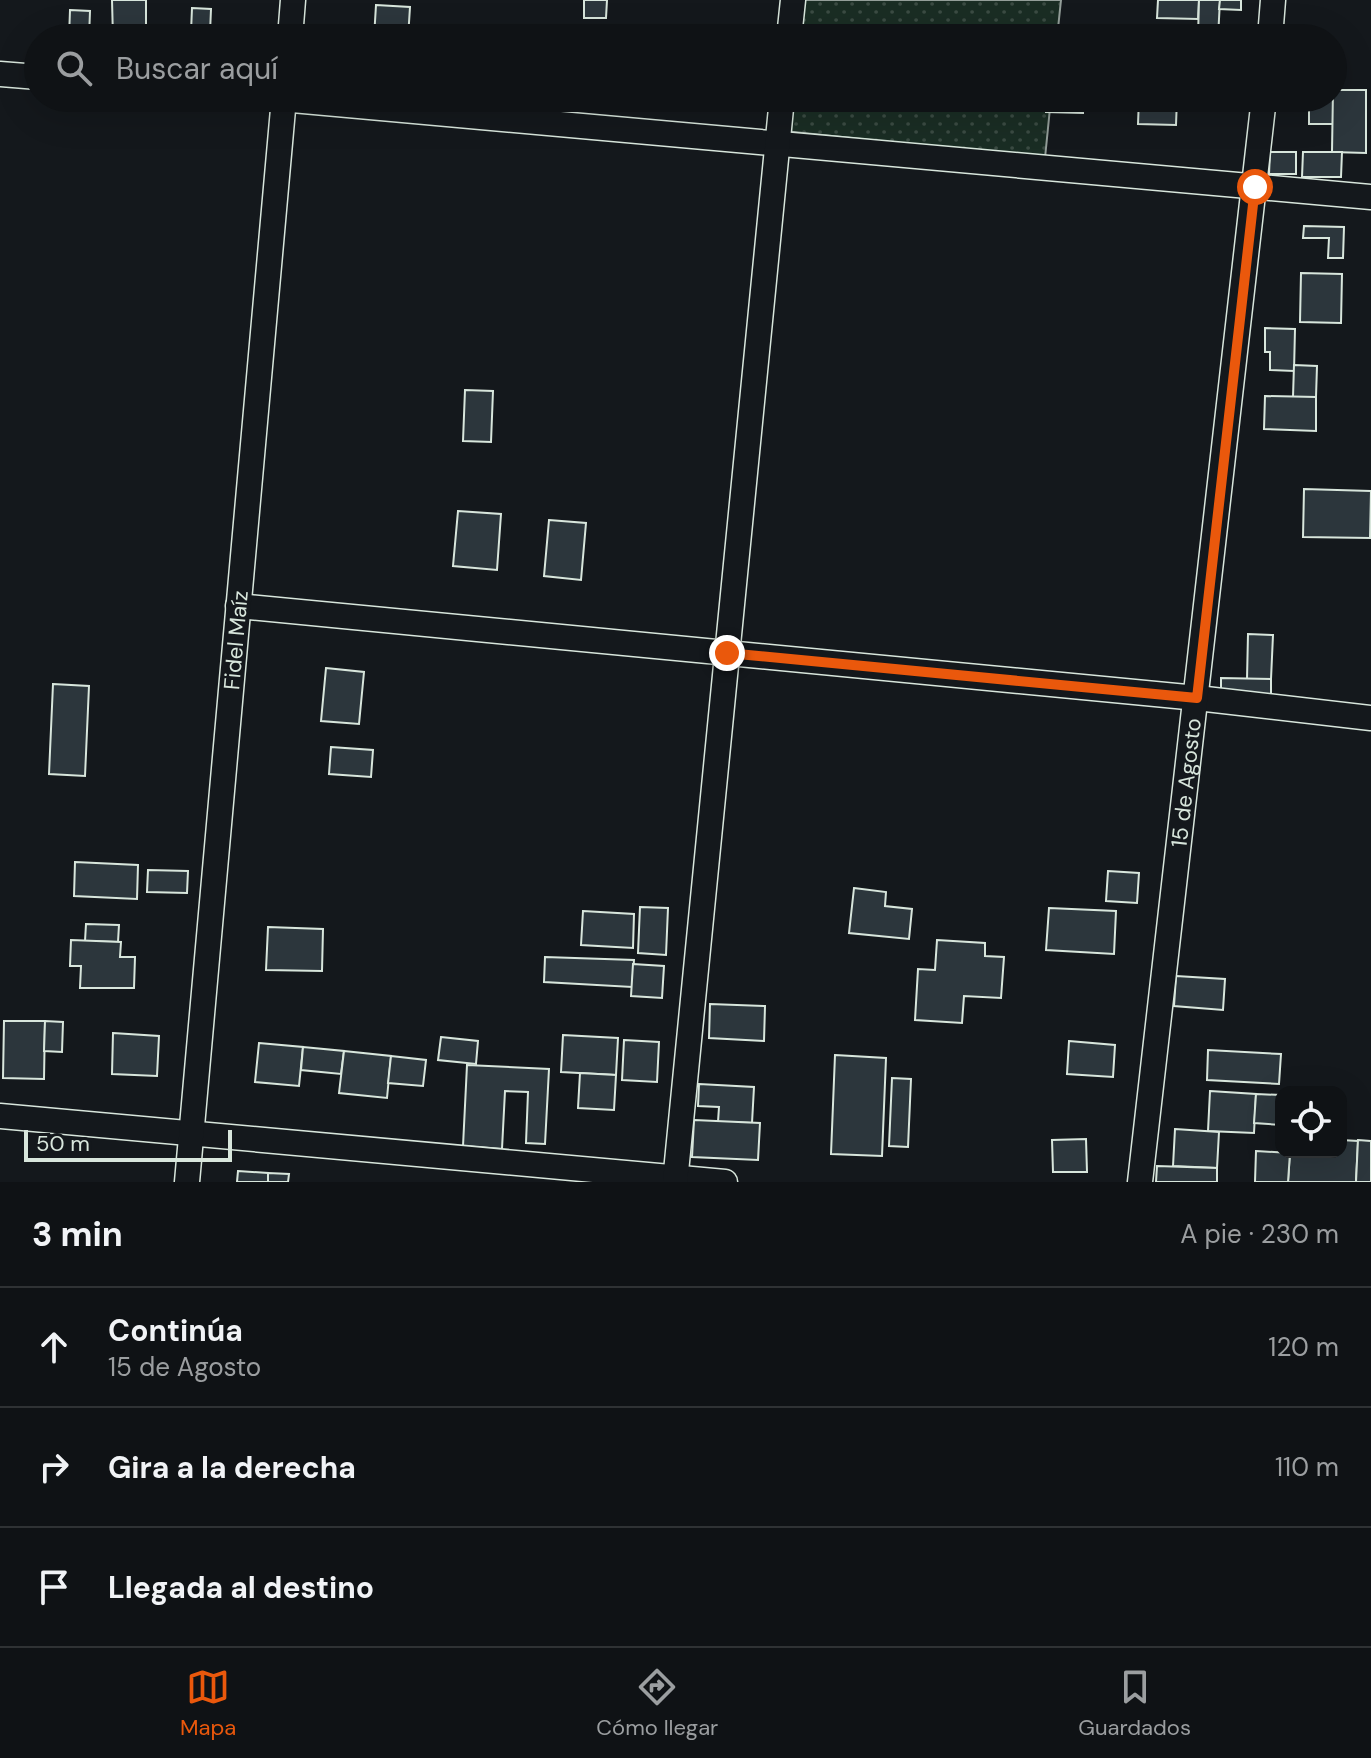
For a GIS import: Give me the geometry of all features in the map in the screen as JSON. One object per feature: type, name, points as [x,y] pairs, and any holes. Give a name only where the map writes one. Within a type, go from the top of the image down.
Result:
[{"type":"street","points":[[291,24],[293,0]]},
{"type":"street","points":[[790,24],[793,0]]},
{"type":"street","points":[[1271,24],[1273,0]]},
{"type":"street","points":[[0,74],[24,76]]},
{"type":"street","name":"Fidel Maíz","points":[[187,1182],[279,112]]},
{"type":"street","points":[[431,112],[1371,197]]},
{"type":"street","points":[[675,1180],[780,112]]},
{"type":"street","name":"15 de Agosto","points":[[1140,1182],[1263,112]]},
{"type":"street","points":[[238,606],[1197,698],[1371,718]]},
{"type":"street","points":[[0,1116],[675,1180],[725,1182]]},
{"type":"green space","points":[[799,0],[1061,0],[1058,24],[796,24]]},
{"type":"green space","points":[[786,112],[1050,112],[1045,158],[784,131]]},
{"type":"building","points":[[112,0],[146,0],[146,24],[113,24]]},
{"type":"building","points":[[584,0],[607,0],[606,18],[584,18]]},
{"type":"building","points":[[1158,0],[1199,0],[1198,19],[1157,18]]},
{"type":"building","points":[[1199,0],[1220,0],[1219,24],[1198,24]]},
{"type":"building","points":[[1220,0],[1241,0],[1241,10],[1219,9]]},
{"type":"building","points":[[376,5],[410,7],[409,24],[375,24]]},
{"type":"building","points":[[192,8],[211,9],[210,24],[191,24]]},
{"type":"building","points":[[70,10],[90,11],[90,24],[70,24]]},
{"type":"building","points":[[1347,90],[1366,90],[1366,153],[1332,152],[1333,112],[1347,112]]},
{"type":"building","points":[[1138,112],[1176,112],[1176,125],[1138,124]]},
{"type":"building","points":[[1309,112],[1333,112],[1333,124],[1309,124]]},
{"type":"building","points":[[1270,152],[1296,152],[1296,174],[1269,174]]},
{"type":"building","points":[[1303,152],[1342,152],[1341,177],[1302,177]]},
{"type":"building","points":[[1304,226],[1344,227],[1343,258],[1328,258],[1329,238],[1303,238]]},
{"type":"building","points":[[1301,273],[1342,274],[1341,323],[1300,322]]},
{"type":"building","points":[[1265,328],[1295,329],[1294,371],[1270,370],[1270,352],[1265,352]]},
{"type":"building","points":[[1294,365],[1317,366],[1316,397],[1293,397]]},
{"type":"building","points":[[465,390],[493,391],[491,442],[463,441]]},
{"type":"building","points":[[1265,396],[1316,397],[1316,431],[1264,429]]},
{"type":"building","points":[[1304,489],[1371,491],[1370,538],[1303,537]]},
{"type":"building","points":[[458,511],[501,514],[497,570],[453,566]]},
{"type":"building","points":[[549,520],[586,523],[581,580],[544,576]]},
{"type":"building","points":[[1248,634],[1273,635],[1271,679],[1247,679]]},
{"type":"building","points":[[326,668],[364,672],[359,724],[321,721]]},
{"type":"building","points":[[1221,678],[1271,679],[1271,699],[1221,698]]},
{"type":"building","points":[[53,684],[89,686],[85,776],[49,774]]},
{"type":"building","points":[[331,747],[373,750],[371,777],[329,774]]},
{"type":"building","points":[[75,862],[138,865],[137,899],[74,896]]},
{"type":"building","points":[[148,870],[188,871],[187,893],[147,892]]},
{"type":"building","points":[[1108,871],[1139,873],[1137,903],[1106,901]]},
{"type":"building","points":[[854,888],[886,892],[885,906],[912,909],[909,939],[849,933]]},
{"type":"building","points":[[640,907],[668,908],[666,955],[638,953]]},
{"type":"building","points":[[1049,908],[1116,911],[1114,954],[1046,950]]},
{"type":"building","points":[[583,911],[634,914],[633,948],[581,945]]},
{"type":"building","points":[[86,924],[119,925],[118,942],[85,941]]},
{"type":"building","points":[[268,927],[323,929],[322,971],[266,970]]},
{"type":"building","points":[[71,940],[121,942],[120,957],[135,957],[134,988],[80,988],[81,966],[70,966]]},
{"type":"building","points":[[937,940],[985,943],[985,956],[1004,957],[1001,998],[964,996],[962,1023],[915,1020],[918,969],[935,970]]},
{"type":"building","points":[[545,957],[634,960],[632,987],[544,982]]},
{"type":"building","points":[[633,964],[664,966],[662,998],[631,996]]},
{"type":"building","points":[[1176,976],[1225,979],[1223,1010],[1174,1006]]},
{"type":"building","points":[[710,1004],[765,1006],[764,1041],[709,1038]]},
{"type":"building","points":[[4,1021],[45,1021],[44,1079],[3,1078]]},
{"type":"building","points":[[45,1021],[63,1022],[62,1052],[44,1051]]},
{"type":"building","points":[[113,1033],[159,1036],[157,1076],[112,1074]]},
{"type":"building","points":[[563,1035],[618,1038],[616,1075],[561,1072]]},
{"type":"building","points":[[441,1037],[478,1041],[476,1064],[438,1060]]},
{"type":"building","points":[[624,1040],[659,1042],[657,1082],[622,1080]]},
{"type":"building","points":[[1069,1041],[1115,1045],[1113,1077],[1067,1074]]},
{"type":"building","points":[[259,1043],[303,1047],[299,1086],[255,1082]]},
{"type":"building","points":[[303,1047],[344,1051],[341,1074],[301,1070]]},
{"type":"building","points":[[1208,1050],[1281,1054],[1279,1084],[1207,1080]]},
{"type":"building","points":[[344,1051],[391,1056],[387,1098],[339,1093]]},
{"type":"building","points":[[835,1055],[886,1058],[882,1156],[831,1154]]},
{"type":"building","points":[[391,1056],[426,1060],[423,1086],[388,1083]]},
{"type":"building","points":[[467,1065],[549,1069],[545,1144],[526,1143],[528,1092],[505,1091],[502,1149],[463,1146]]},
{"type":"building","points":[[580,1073],[616,1075],[614,1110],[578,1108]]},
{"type":"building","points":[[892,1078],[911,1079],[908,1147],[889,1146]]},
{"type":"building","points":[[699,1084],[754,1087],[752,1123],[718,1122],[719,1107],[698,1106]]},
{"type":"building","points":[[1210,1091],[1256,1094],[1254,1133],[1208,1131]]},
{"type":"building","points":[[1256,1094],[1275,1095],[1275,1125],[1254,1123]]},
{"type":"building","points":[[694,1120],[760,1123],[758,1160],[692,1157]]},
{"type":"building","points":[[1175,1129],[1219,1132],[1217,1168],[1173,1166]]},
{"type":"building","points":[[1086,1139],[1087,1172],[1053,1172],[1052,1140]]},
{"type":"building","points":[[1347,1140],[1358,1141],[1356,1182],[1288,1182],[1290,1158],[1347,1158]]},
{"type":"building","points":[[1358,1140],[1371,1141],[1371,1182],[1356,1182]]},
{"type":"building","points":[[1256,1151],[1275,1152],[1275,1158],[1290,1158],[1288,1182],[1255,1182]]},
{"type":"building","points":[[1157,1166],[1217,1168],[1217,1182],[1156,1182]]},
{"type":"building","points":[[238,1171],[268,1173],[268,1182],[237,1182]]},
{"type":"building","points":[[268,1173],[289,1174],[288,1182],[268,1182]]},
{"type":"route","points":[[727,653],[1197,698],[1255,187]]}]
